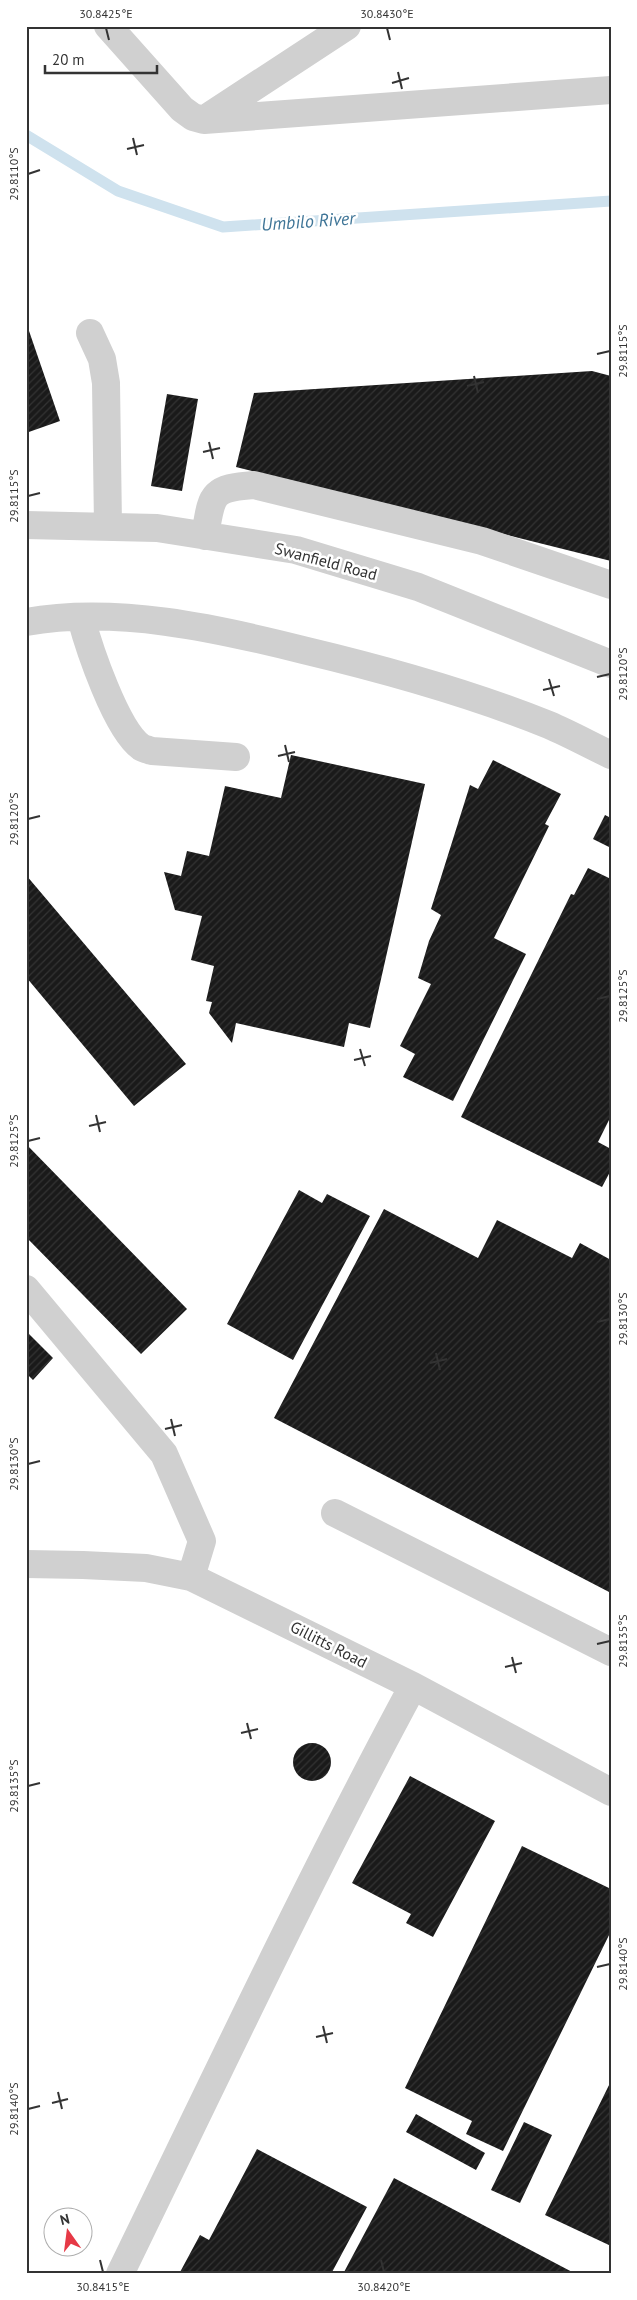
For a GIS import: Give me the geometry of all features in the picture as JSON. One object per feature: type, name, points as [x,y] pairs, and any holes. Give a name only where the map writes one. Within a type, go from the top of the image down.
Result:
[{"type":"street","points":[[108,26],[182,108],[193,117],[204,120],[611,90]]},
{"type":"street","points":[[204,120],[347,26]]},
{"type":"street","points":[[90,333],[102,359],[106,383],[108,526]]},
{"type":"street","points":[[205,536],[212,498],[231,486],[254,485],[482,541],[611,585]]},
{"type":"street","name":"Swanfield Road","points":[[26,525],[157,528],[296,550],[418,586],[611,664]]},
{"type":"street","points":[[26,622],[54,617],[140,619],[235,633],[347,660],[444,687],[550,726],[611,755]]},
{"type":"street","points":[[81,618],[90,650],[122,723],[142,747],[152,751],[236,757]]},
{"type":"street","points":[[29,1295],[164,1454],[202,1541],[191,1576]]},
{"type":"street","points":[[335,1513],[611,1652]]},
{"type":"street","name":"Gillitts Road","points":[[26,1564],[146,1568],[191,1576],[413,1686],[611,1792]]},
{"type":"street","points":[[120,2274],[293,1921],[413,1686]]},
{"type":"building","points":[[26,328],[28,328],[60,421],[26,433]]},
{"type":"building","points":[[592,371],[611,376],[611,561],[236,467],[254,393]]},
{"type":"building","points":[[167,394],[198,399],[182,491],[151,486]]},
{"type":"building","points":[[291,755],[425,784],[370,1028],[349,1023],[344,1047],[236,1023],[232,1043],[209,1013],[212,1002],[206,1001],[214,966],[191,960],[202,916],[175,910],[164,872],[181,876],[187,851],[209,856],[225,786],[281,798]]},
{"type":"building","points":[[493,760],[561,794],[545,824],[549,826],[494,938],[526,954],[453,1101],[403,1077],[415,1054],[400,1046],[431,984],[418,978],[429,941],[441,915],[431,909],[470,785],[478,789]]},
{"type":"building","points":[[605,815],[611,818],[611,848],[593,839]]},
{"type":"building","points":[[588,868],[611,879],[611,1116],[598,1142],[611,1149],[611,1170],[602,1187],[461,1117],[571,894],[574,895]]},
{"type":"building","points":[[26,875],[186,1064],[134,1106],[26,977]]},
{"type":"building","points":[[26,1144],[187,1309],[141,1354],[26,1237]]},
{"type":"building","points":[[299,1190],[322,1203],[327,1194],[370,1216],[293,1360],[227,1324]]},
{"type":"building","points":[[384,1209],[478,1258],[497,1220],[572,1258],[580,1243],[611,1260],[611,1593],[274,1418]]},
{"type":"building","points":[[26,1331],[53,1358],[33,1380],[26,1373]]},
{"type":"building","points":[[312,1743],[325,1749],[331,1762],[325,1775],[312,1781],[299,1775],[293,1762],[299,1749]]},
{"type":"building","points":[[410,1776],[495,1821],[433,1937],[406,1923],[411,1914],[352,1883]]},
{"type":"building","points":[[522,1846],[611,1889],[611,1931],[503,2151],[466,2134],[472,2121],[405,2088]]},
{"type":"building","points":[[611,2081],[611,2246],[545,2215]]},
{"type":"building","points":[[416,2114],[485,2153],[476,2170],[406,2132]]},
{"type":"building","points":[[524,2122],[552,2135],[520,2203],[491,2190]]},
{"type":"building","points":[[257,2149],[367,2207],[331,2274],[179,2274],[200,2235],[209,2240]]},
{"type":"building","points":[[394,2178],[576,2274],[343,2274]]},
{"type":"waterway","name":"Umbilo River","points":[[26,135],[118,191],[223,227],[611,201]]}]
